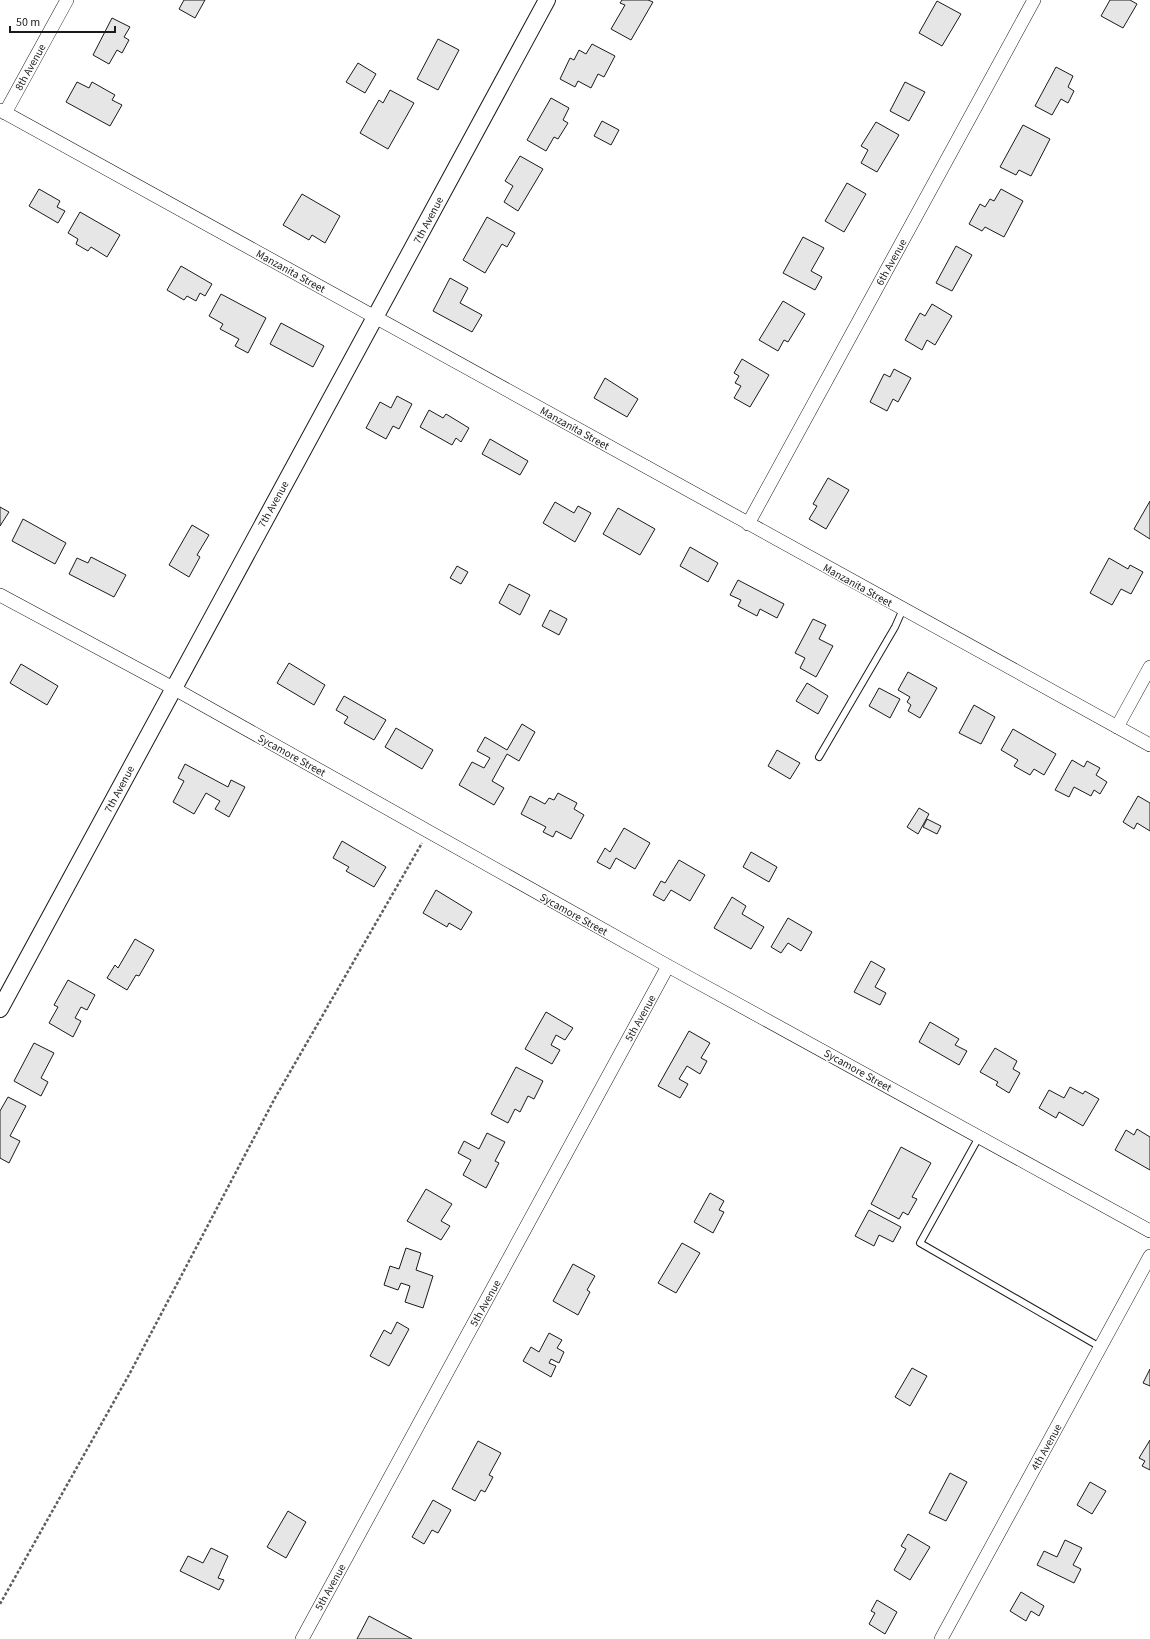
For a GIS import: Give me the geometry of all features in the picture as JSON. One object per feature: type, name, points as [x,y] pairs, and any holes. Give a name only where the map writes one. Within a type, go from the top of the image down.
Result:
[{"type":"street","name":"8th Avenue","points":[[3,111],[67,0]]},
{"type":"street","name":"7th Avenue","points":[[0,1009],[547,0]]},
{"type":"street","name":"6th Avenue","points":[[748,524],[1034,0]]},
{"type":"street","name":"Manzanita Street","points":[[3,111],[1150,745]]},
{"type":"street","name":"Sycamore Street","points":[[0,595],[173,688],[668,966],[1150,1231]]},
{"type":"street","points":[[1117,727],[1150,667]]},
{"type":"street","name":"5th Avenue","points":[[302,1639],[668,966]]},
{"type":"street","name":"4th Avenue","points":[[941,1639],[1150,1256]]},
{"type":"lane","points":[[819,757],[895,627],[903,609]]},
{"type":"lane","points":[[979,1137],[920,1243],[1100,1347]]},
{"type":"path","points":[[0,1604],[130,1373],[275,1098],[339,990],[429,832]]},
{"type":"building","points":[[184,0],[205,0],[195,18],[179,9]]},
{"type":"building","points":[[622,0],[648,0],[653,2],[631,40],[611,29],[625,5],[620,3]]},
{"type":"building","points":[[1110,0],[1130,0],[1137,4],[1123,28],[1101,16]]},
{"type":"building","points":[[937,1],[961,14],[942,46],[919,33]]},
{"type":"building","points":[[112,18],[130,27],[124,37],[129,40],[122,53],[117,50],[109,64],[93,55]]},
{"type":"building","points":[[438,39],[459,50],[438,90],[417,79]]},
{"type":"building","points":[[592,44],[615,56],[604,77],[598,74],[591,88],[578,81],[575,87],[560,79],[570,58],[574,60],[579,50],[586,54]]},
{"type":"building","points":[[358,63],[376,74],[365,93],[346,82]]},
{"type":"building","points":[[1056,67],[1073,76],[1068,87],[1074,91],[1068,103],[1061,99],[1052,115],[1035,106]]},
{"type":"building","points":[[77,82],[89,88],[92,82],[115,95],[112,100],[122,105],[110,126],[66,102]]},
{"type":"building","points":[[905,82],[925,92],[909,121],[890,111]]},
{"type":"building","points":[[390,90],[414,103],[388,149],[360,133],[379,100],[383,103]]},
{"type":"building","points":[[551,98],[569,108],[563,120],[568,123],[558,139],[554,137],[546,151],[527,140]]},
{"type":"building","points":[[602,121],[619,130],[611,145],[594,136]]},
{"type":"building","points":[[876,122],[899,135],[877,172],[861,163],[868,150],[861,146]]},
{"type":"building","points":[[1023,125],[1050,139],[1031,176],[1019,170],[1016,175],[1000,167]]},
{"type":"building","points":[[520,156],[543,169],[518,211],[504,202],[513,186],[505,181]]},
{"type":"building","points":[[847,183],[866,194],[844,232],[825,221]]},
{"type":"building","points":[[39,189],[60,201],[57,207],[65,211],[58,223],[29,206]]},
{"type":"building","points":[[1001,189],[1023,201],[1004,237],[985,227],[982,231],[969,224],[980,204],[985,207],[990,199],[994,201]]},
{"type":"building","points":[[302,194],[340,216],[325,243],[312,235],[309,240],[283,225]]},
{"type":"building","points":[[80,212],[120,235],[107,257],[91,247],[88,251],[76,244],[78,239],[68,233]]},
{"type":"building","points":[[487,217],[515,233],[507,247],[502,244],[485,273],[463,260]]},
{"type":"building","points":[[803,237],[824,248],[811,271],[822,277],[815,290],[783,273]]},
{"type":"building","points":[[956,246],[972,255],[952,291],[936,283]]},
{"type":"building","points":[[181,266],[212,284],[205,296],[200,293],[196,301],[187,296],[184,300],[167,290]]},
{"type":"building","points":[[450,278],[468,288],[460,303],[482,315],[472,332],[433,311]]},
{"type":"building","points":[[221,294],[266,318],[248,353],[235,346],[239,339],[220,329],[223,324],[209,316]]},
{"type":"building","points":[[783,301],[805,314],[788,342],[784,340],[778,351],[759,340]]},
{"type":"building","points":[[932,304],[952,316],[935,345],[927,340],[922,350],[905,340],[920,313],[925,316]]},
{"type":"building","points":[[281,323],[324,346],[313,367],[270,344]]},
{"type":"building","points":[[742,359],[769,375],[750,407],[734,398],[741,386],[735,383],[739,376],[734,373]]},
{"type":"building","points":[[894,369],[911,378],[898,402],[893,399],[887,411],[870,402],[884,374],[890,377]]},
{"type":"building","points":[[605,378],[638,399],[627,417],[594,398]]},
{"type":"building","points":[[397,396],[412,404],[399,429],[393,426],[386,439],[366,428],[380,402],[391,408]]},
{"type":"building","points":[[429,410],[443,418],[446,414],[469,428],[461,442],[456,438],[452,445],[420,427]]},
{"type":"building","points":[[490,439],[528,461],[520,475],[482,454]]},
{"type":"building","points":[[828,478],[849,490],[826,529],[809,519],[817,506],[813,504]]},
{"type":"building","points":[[1150,501],[1150,539],[1134,529]]},
{"type":"building","points":[[555,502],[574,513],[578,506],[591,513],[575,542],[543,523]]},
{"type":"building","points":[[0,507],[9,512],[0,526]]},
{"type":"building","points":[[618,508],[655,529],[640,555],[603,534]]},
{"type":"building","points":[[23,519],[66,543],[55,564],[12,541]]},
{"type":"building","points":[[192,525],[209,535],[197,555],[200,557],[189,577],[169,565]]},
{"type":"building","points":[[690,547],[718,563],[708,582],[680,566]]},
{"type":"building","points":[[91,557],[126,575],[114,597],[69,574],[77,558],[88,563]]},
{"type":"building","points":[[1109,558],[1128,569],[1130,565],[1143,572],[1131,594],[1121,589],[1112,605],[1090,593]]},
{"type":"building","points":[[457,566],[468,572],[461,584],[450,578]]},
{"type":"building","points":[[738,580],[784,604],[777,618],[760,609],[757,616],[738,606],[741,600],[730,595]]},
{"type":"building","points":[[509,584],[530,595],[520,615],[499,603]]},
{"type":"building","points":[[550,610],[567,619],[559,635],[542,626]]},
{"type":"building","points":[[813,619],[826,625],[819,639],[833,646],[816,677],[800,668],[805,658],[795,653]]},
{"type":"building","points":[[289,663],[325,685],[314,705],[277,683]]},
{"type":"building","points":[[21,664],[58,686],[47,705],[10,683]]},
{"type":"building","points":[[908,672],[937,688],[920,718],[908,711],[911,705],[907,702],[910,697],[898,690]]},
{"type":"building","points":[[807,683],[828,696],[818,714],[796,701]]},
{"type":"building","points":[[879,688],[900,699],[890,718],[869,706]]},
{"type":"building","points":[[344,696],[386,720],[374,740],[344,723],[348,717],[336,710]]},
{"type":"building","points":[[974,705],[995,717],[981,744],[959,733]]},
{"type":"building","points":[[522,724],[535,732],[519,761],[507,754],[492,781],[504,788],[494,805],[459,785],[472,762],[484,768],[490,758],[477,751],[485,737],[507,750]]},
{"type":"building","points":[[396,728],[433,750],[422,769],[385,747]]},
{"type":"building","points":[[1013,729],[1056,754],[1044,775],[1034,769],[1030,775],[1014,766],[1018,760],[1001,750]]},
{"type":"building","points":[[777,750],[800,763],[790,779],[768,766]]},
{"type":"building","points":[[1072,760],[1084,767],[1087,761],[1100,768],[1096,775],[1107,782],[1100,794],[1094,790],[1091,796],[1074,787],[1069,797],[1055,790]]},
{"type":"building","points":[[185,764],[228,787],[231,780],[245,787],[229,817],[215,809],[220,801],[206,793],[194,814],[173,802],[184,781],[178,778]]},
{"type":"building","points":[[558,793],[577,803],[574,809],[584,815],[571,839],[556,831],[553,837],[543,832],[546,827],[521,814],[530,796],[545,804],[549,798],[554,800]]},
{"type":"building","points":[[1138,796],[1150,803],[1150,831],[1137,823],[1134,829],[1123,822]]},
{"type":"building","points":[[919,808],[929,814],[918,834],[907,827]]},
{"type":"building","points":[[927,819],[941,826],[937,834],[923,827]]},
{"type":"building","points":[[624,828],[650,843],[635,869],[616,858],[610,869],[597,862],[605,848],[610,852]]},
{"type":"building","points":[[342,841],[386,867],[374,887],[346,871],[349,867],[333,858]]},
{"type":"building","points":[[751,852],[777,867],[769,882],[743,867]]},
{"type":"building","points":[[679,860],[705,875],[690,901],[671,890],[664,901],[653,895],[661,881],[665,883]]},
{"type":"building","points":[[436,890],[472,912],[461,930],[449,923],[447,927],[423,913]]},
{"type":"building","points":[[732,897],[746,906],[742,914],[764,927],[751,949],[714,928]]},
{"type":"building","points":[[788,918],[812,932],[801,951],[788,943],[781,953],[771,947]]},
{"type":"building","points":[[135,939],[154,950],[139,976],[136,975],[127,990],[107,978],[115,965],[118,968]]},
{"type":"building","points":[[871,961],[885,969],[875,987],[886,993],[880,1005],[854,992]]},
{"type":"building","points":[[68,980],[95,995],[87,1010],[81,1007],[75,1018],[81,1021],[73,1037],[49,1023],[58,1007],[54,1005]]},
{"type":"building","points":[[546,1012],[573,1028],[565,1040],[556,1035],[551,1045],[560,1050],[552,1064],[525,1049]]},
{"type":"building","points":[[930,1022],[959,1039],[955,1045],[967,1051],[959,1065],[919,1042]]},
{"type":"building","points":[[689,1031],[710,1043],[701,1058],[707,1061],[700,1074],[687,1066],[679,1079],[688,1084],[680,1098],[658,1086]]},
{"type":"building","points":[[34,1043],[54,1053],[41,1078],[48,1082],[41,1096],[14,1081]]},
{"type":"building","points":[[995,1048],[1017,1061],[1013,1069],[1020,1073],[1009,1093],[996,1085],[998,1082],[980,1072]]},
{"type":"building","points":[[516,1067],[543,1081],[534,1099],[528,1096],[520,1112],[515,1109],[508,1123],[491,1114]]},
{"type":"building","points":[[1070,1087],[1083,1094],[1085,1091],[1099,1099],[1083,1126],[1059,1112],[1056,1118],[1039,1108],[1049,1090],[1064,1098]]},
{"type":"building","points":[[8,1097],[26,1106],[10,1136],[20,1141],[9,1163],[0,1158],[0,1111]]},
{"type":"building","points":[[1137,1129],[1150,1137],[1150,1170],[1115,1150],[1126,1130],[1134,1135]]},
{"type":"building","points":[[487,1133],[505,1142],[495,1161],[499,1163],[486,1188],[463,1175],[471,1160],[458,1153],[464,1141],[479,1149]]},
{"type":"building","points":[[901,1147],[931,1163],[912,1197],[917,1199],[908,1215],[903,1212],[899,1219],[871,1204]]},
{"type":"building","points":[[426,1189],[452,1204],[441,1221],[450,1226],[441,1240],[407,1221]]},
{"type":"building","points":[[710,1193],[724,1201],[719,1210],[724,1212],[713,1233],[694,1222]]},
{"type":"building","points":[[869,1210],[901,1227],[893,1242],[879,1235],[874,1246],[855,1236]]},
{"type":"building","points":[[682,1243],[700,1253],[676,1293],[658,1283]]},
{"type":"building","points":[[406,1248],[421,1253],[416,1270],[433,1276],[423,1308],[405,1302],[410,1286],[401,1283],[398,1290],[384,1285],[390,1266],[399,1269]]},
{"type":"building","points":[[573,1264],[595,1276],[587,1290],[590,1292],[578,1315],[553,1301]]},
{"type":"building","points":[[397,1322],[409,1329],[389,1366],[370,1356],[384,1330],[391,1334]]},
{"type":"building","points":[[549,1333],[562,1340],[557,1348],[564,1352],[559,1363],[551,1359],[549,1363],[556,1366],[551,1377],[523,1361],[531,1347],[539,1352]]},
{"type":"building","points":[[912,1368],[927,1376],[910,1406],[895,1397]]},
{"type":"building","points":[[1150,1369],[1150,1386],[1143,1383]]},
{"type":"building","points":[[1150,1440],[1150,1470],[1142,1466],[1145,1461],[1139,1458]]},
{"type":"building","points":[[478,1441],[501,1453],[489,1475],[493,1477],[485,1492],[481,1490],[475,1501],[452,1489]]},
{"type":"building","points":[[950,1473],[967,1482],[946,1521],[929,1513]]},
{"type":"building","points":[[1090,1482],[1106,1491],[1092,1514],[1077,1505]]},
{"type":"building","points":[[433,1500],[451,1510],[438,1533],[432,1530],[424,1544],[412,1537]]},
{"type":"building","points":[[288,1511],[306,1522],[286,1558],[267,1547]]},
{"type":"building","points":[[908,1534],[930,1547],[910,1580],[894,1570],[906,1549],[901,1546]]},
{"type":"building","points":[[1065,1540],[1082,1548],[1073,1565],[1081,1569],[1074,1583],[1037,1565],[1044,1551],[1057,1557]]},
{"type":"building","points":[[211,1548],[228,1556],[218,1578],[224,1580],[219,1590],[180,1571],[188,1556],[203,1563]]},
{"type":"building","points":[[1021,1592],[1044,1606],[1039,1616],[1031,1611],[1026,1621],[1010,1611]]},
{"type":"building","points":[[877,1600],[897,1612],[885,1634],[869,1624],[875,1613],[871,1611]]},
{"type":"building","points":[[369,1616],[412,1639],[357,1639]]}]
